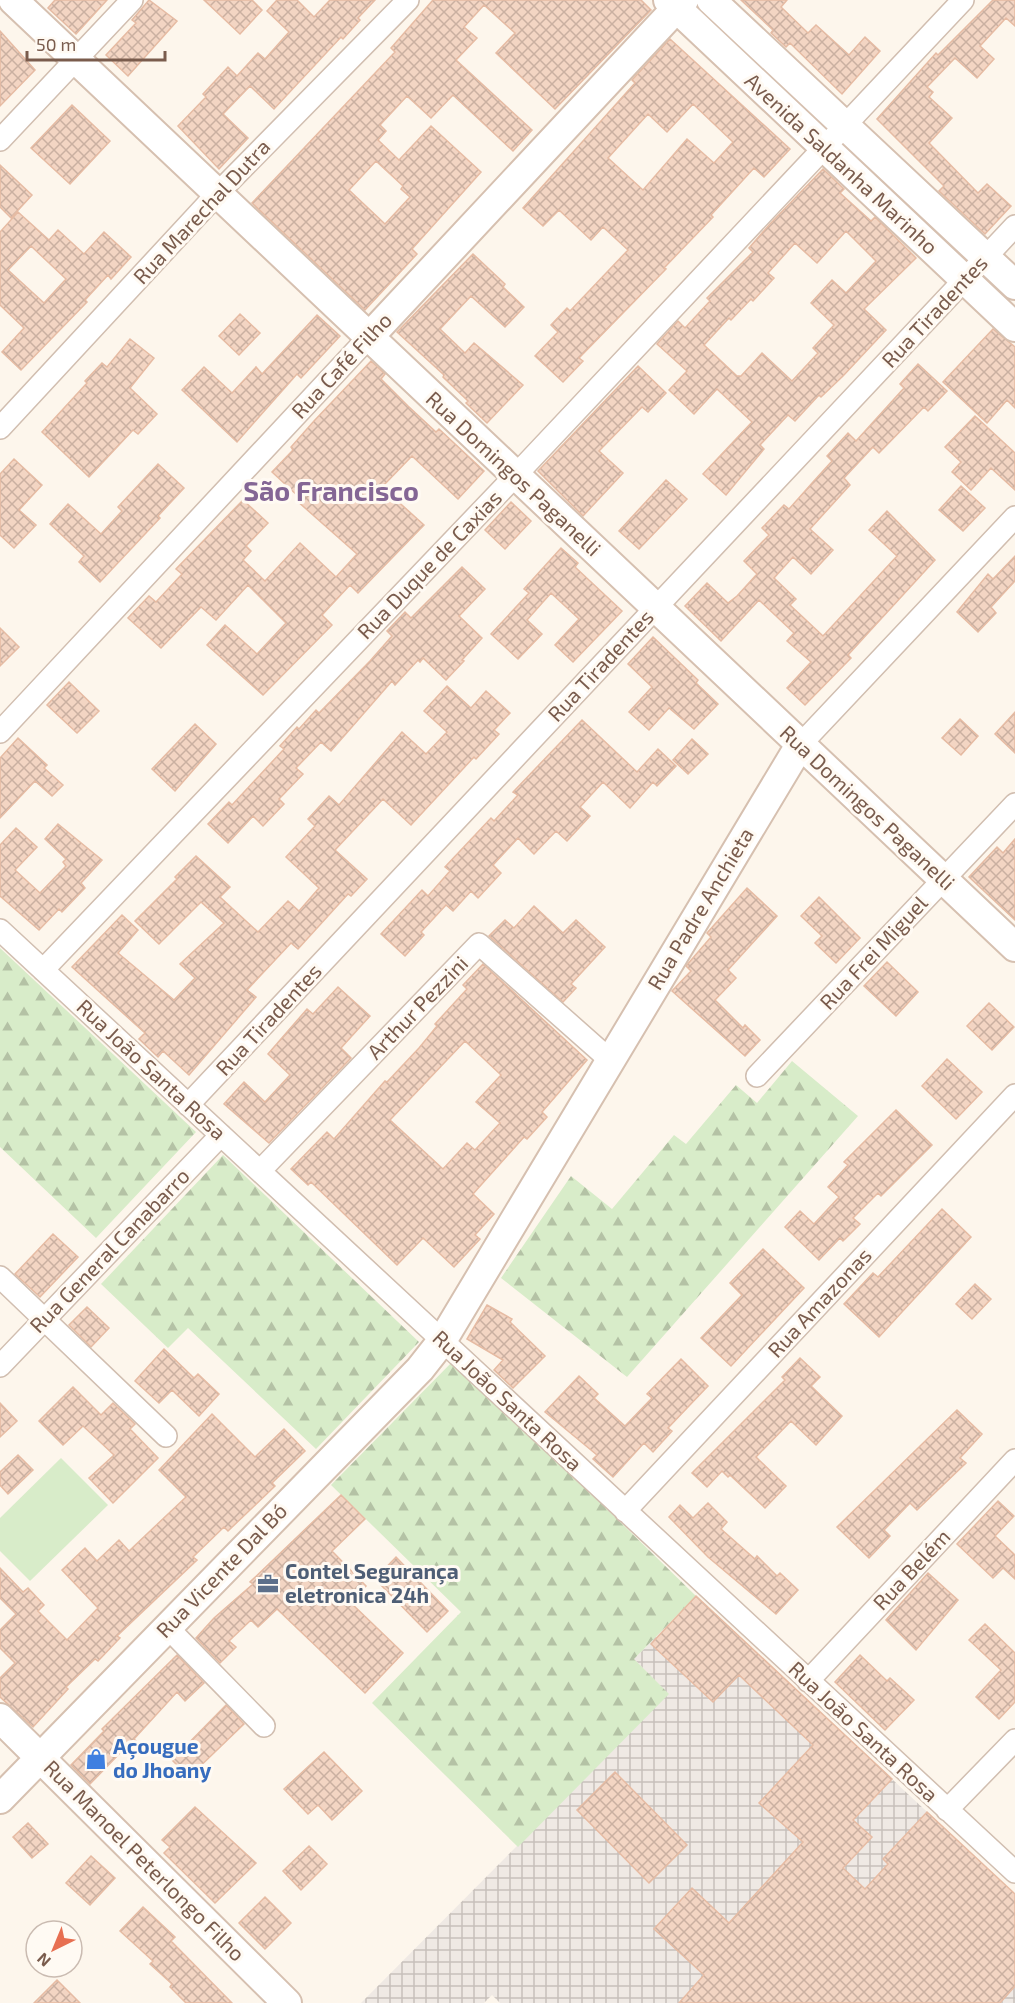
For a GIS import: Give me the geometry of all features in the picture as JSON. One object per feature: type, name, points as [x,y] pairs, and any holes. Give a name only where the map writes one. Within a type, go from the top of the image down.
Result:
[{"type":"street","name":"Rua Domingos Paganelli","points":[[13,0],[368,338],[1015,947]]},
{"type":"street","points":[[0,140],[132,0]]},
{"type":"street","name":"Rua Marechal Dutra","points":[[0,428],[218,194],[408,0]]},
{"type":"street","name":"Avenida Saldanha Marinho","points":[[711,0],[1015,285]]},
{"type":"street","name":"Rua Duque de Caxias","points":[[43,970],[515,476],[963,0]]},
{"type":"street","name":"Avenida Saldanha Marinho","points":[[676,3],[824,147],[1015,327]]},
{"type":"street","name":"Rua Café Filho","points":[[0,732],[368,338],[676,3]]},
{"type":"street","name":"Rua Tiradentes","points":[[188,1105],[1015,226]]},
{"type":"street","name":"Rua Padre Anchieta","points":[[442,1341],[800,745],[1015,518]]},
{"type":"street","name":"Rua Frei Miguel","points":[[757,1076],[1015,804]]},
{"type":"street","name":"Rua João Santa Rosa","points":[[0,930],[1015,1872]]},
{"type":"street","name":"Arthur Pezzini","points":[[260,1171],[480,944],[610,1060]]},
{"type":"street","name":"Rua Amazonas","points":[[625,1511],[1015,1095]]},
{"type":"street","name":"Rua General Canabarro","points":[[0,1366],[221,1135]]},
{"type":"street","points":[[0,1277],[166,1436]]},
{"type":"street","name":"Rua Vicente Dal Bó","points":[[0,1799],[420,1369],[442,1341]]},
{"type":"street","name":"Rua Belém","points":[[808,1681],[1015,1460]]},
{"type":"street","points":[[166,1627],[264,1726]]},
{"type":"street","name":"Rua Manoel Peterlongo Filho","points":[[0,1718],[287,2003]]},
{"type":"street","points":[[947,1810],[1015,1740]]},
{"type":"shaded area","points":[[696,1596],[1015,1894],[1015,2003],[500,2003],[492,1995],[484,2003],[361,2003],[668,1694],[634,1659]]},
{"type":"green space","points":[[0,948],[196,1132],[96,1238],[0,1147]]},
{"type":"green space","points":[[792,1061],[858,1116],[627,1377],[501,1278],[571,1176],[612,1209],[674,1135],[686,1144],[736,1085],[757,1103]]},
{"type":"green space","points":[[223,1155],[419,1342],[316,1449],[188,1328],[168,1348],[101,1284]]},
{"type":"green space","points":[[454,1360],[696,1596],[634,1659],[669,1694],[518,1847],[372,1703],[461,1612],[331,1485]]},
{"type":"green space","points":[[61,1458],[108,1505],[30,1581],[0,1551],[0,1518]]},
{"type":"building","points":[[55,0],[107,0],[76,34],[48,8]]},
{"type":"building","points":[[149,0],[177,21],[128,76],[106,55],[136,23],[132,20]]},
{"type":"building","points":[[204,0],[252,0],[262,10],[240,34]]},
{"type":"building","points":[[277,0],[297,0],[314,17],[330,0],[375,0],[343,39],[341,37],[274,109],[250,86],[223,114],[248,138],[219,169],[178,126],[206,97],[203,94],[228,67],[237,76],[258,53],[265,59],[289,32],[267,11]]},
{"type":"building","points":[[433,0],[641,0],[651,10],[555,109],[496,53],[515,33],[484,5],[464,27],[477,38],[456,60],[532,130],[513,151],[453,95],[431,118],[407,96],[380,125],[386,131],[378,140],[399,160],[431,126],[481,172],[412,249],[417,254],[365,310],[252,203],[395,52],[391,48]],"holes":[[[376,161],[403,186],[401,189],[410,197],[385,224],[349,190]]]},
{"type":"building","points":[[741,0],[787,0],[781,7],[808,33],[816,25],[849,55],[865,37],[880,51],[842,94],[790,43],[786,47],[771,33],[773,30]]},
{"type":"building","points":[[993,0],[1015,0],[1015,26],[1006,18],[980,46],[994,59],[977,78],[955,58],[927,87],[933,92],[929,97],[952,118],[929,143],[978,193],[987,184],[1011,206],[985,234],[939,191],[944,186],[877,119],[936,53],[938,55]]},
{"type":"building","points":[[0,31],[35,70],[0,106]]},
{"type":"building","points":[[670,39],[790,149],[764,177],[754,168],[711,215],[713,217],[664,268],[666,269],[579,358],[583,361],[563,382],[535,356],[558,332],[551,325],[567,308],[570,311],[628,250],[603,227],[591,240],[559,210],[543,226],[523,208],[635,83],[632,80]],"holes":[[[693,104],[733,142],[714,163],[687,139],[643,190],[608,158],[648,114],[667,132]]]},
{"type":"building","points":[[72,105],[110,141],[70,184],[31,148]]},
{"type":"building","points":[[0,165],[32,195],[11,218],[0,207]]},
{"type":"building","points":[[823,169],[844,189],[840,193],[871,221],[875,217],[916,258],[864,309],[886,330],[843,376],[821,397],[819,395],[795,421],[788,415],[760,445],[764,449],[726,495],[703,474],[752,422],[717,389],[694,414],[669,390],[687,371],[657,344],[678,321],[685,328],[710,301],[707,298],[753,252],[749,248]],"holes":[[[846,231],[876,261],[846,293],[832,280],[811,303],[834,325],[813,348],[818,353],[792,381],[762,353],[741,376],[737,376],[704,345],[729,318],[731,320],[751,299],[753,301],[774,278],[768,273],[795,243],[817,263]]]},
{"type":"building","points":[[18,212],[49,240],[58,230],[84,254],[104,232],[131,257],[111,279],[108,275],[85,300],[87,302],[21,370],[2,352],[24,328],[0,305],[0,232]],"holes":[[[31,246],[66,279],[44,303],[8,270]]]},
{"type":"building","points":[[473,254],[505,284],[503,287],[524,307],[505,327],[471,296],[440,329],[465,353],[474,343],[523,385],[487,423],[466,403],[468,401],[443,377],[444,375],[397,332]]},
{"type":"building","points":[[240,314],[260,333],[239,355],[219,336]]},
{"type":"building","points":[[317,315],[340,336],[301,378],[297,374],[237,442],[182,390],[204,367],[232,393],[256,367],[262,374]]},
{"type":"building","points":[[993,329],[1015,347],[1015,408],[1007,400],[987,423],[943,382]]},
{"type":"building","points":[[130,339],[154,358],[130,388],[157,414],[138,434],[133,430],[89,477],[42,432],[87,383],[85,381],[102,363],[107,367]]},
{"type":"building","points":[[371,361],[385,374],[381,379],[408,406],[436,432],[439,429],[484,471],[458,499],[412,456],[382,487],[424,525],[358,593],[350,585],[322,615],[332,625],[263,695],[207,645],[225,625],[257,654],[286,623],[248,585],[216,620],[201,607],[161,648],[128,618],[149,596],[156,602],[182,574],[176,569],[243,500],[268,523],[246,546],[251,551],[243,560],[265,581],[300,543],[336,577],[357,554],[296,500],[299,497],[272,472],[293,450],[291,447],[314,421]]},
{"type":"building","points":[[918,364],[947,391],[928,411],[924,407],[879,453],[873,447],[844,478],[850,485],[810,529],[833,550],[811,574],[793,557],[774,578],[796,599],[790,605],[823,636],[897,556],[869,530],[887,511],[935,560],[848,655],[851,658],[805,705],[787,688],[811,662],[787,641],[794,633],[759,600],[721,641],[685,606],[707,583],[728,603],[737,596],[757,574],[744,561],[769,535],[762,528],[784,505],[789,509],[832,461],[827,456],[848,433],[856,441],[904,388],[900,384]]},
{"type":"building","points":[[638,366],[666,393],[648,412],[642,407],[599,451],[623,473],[583,516],[538,471]]},
{"type":"building","points":[[975,416],[1015,453],[1015,490],[991,468],[971,490],[952,472],[961,462],[945,447]]},
{"type":"building","points":[[14,459],[42,485],[19,510],[36,525],[14,548],[0,535],[0,474]]},
{"type":"building","points":[[158,464],[184,488],[158,516],[160,518],[100,582],[79,562],[84,556],[50,524],[68,504],[101,534],[122,511],[118,507]]},
{"type":"building","points":[[666,480],[687,499],[639,549],[619,531]]},
{"type":"building","points":[[961,486],[985,508],[963,531],[939,510]]},
{"type":"building","points":[[511,502],[531,521],[505,549],[485,530]]},
{"type":"building","points":[[561,548],[578,563],[575,567],[622,611],[573,662],[555,645],[579,619],[551,593],[527,620],[542,634],[518,659],[491,634],[529,593],[524,589]]},
{"type":"building","points":[[1015,556],[1015,581],[991,607],[996,613],[978,632],[957,612],[988,574],[993,579]]},
{"type":"building","points":[[462,567],[485,589],[459,616],[482,638],[462,660],[464,661],[446,680],[423,658],[420,662],[418,660],[395,685],[392,681],[331,751],[321,742],[296,768],[303,774],[279,799],[284,804],[263,826],[253,816],[228,843],[208,824],[229,802],[232,805],[284,749],[280,746],[297,727],[299,729],[316,710],[319,713],[370,661],[392,636],[387,631],[405,612],[411,618]]},
{"type":"building","points":[[0,628],[19,647],[0,666]]},
{"type":"building","points":[[653,637],[698,680],[696,683],[718,704],[694,729],[669,708],[649,730],[629,712],[652,687],[628,664]]},
{"type":"building","points":[[69,682],[99,711],[77,733],[47,705]]},
{"type":"building","points":[[447,686],[471,708],[486,691],[510,713],[494,730],[499,734],[476,759],[474,757],[411,825],[383,799],[335,850],[367,879],[351,896],[348,894],[298,949],[291,943],[247,990],[256,997],[189,1075],[163,1051],[158,1057],[139,1039],[145,1033],[72,967],[122,915],[138,930],[118,953],[174,1000],[195,978],[180,964],[224,923],[201,902],[159,944],[135,921],[177,879],[175,877],[196,856],[230,887],[220,897],[258,932],[288,901],[299,911],[319,888],[286,857],[315,826],[308,819],[329,796],[339,805],[402,732],[426,754],[447,732],[424,711]]},
{"type":"building","points":[[1015,712],[1015,753],[995,734]]},
{"type":"building","points":[[960,719],[978,736],[961,755],[942,738]]},
{"type":"building","points":[[582,720],[637,772],[658,749],[676,766],[657,786],[653,782],[630,808],[603,782],[580,807],[590,816],[567,841],[556,831],[534,854],[518,838],[493,865],[501,873],[478,898],[471,891],[453,911],[446,905],[421,932],[424,935],[405,956],[381,934],[422,890],[428,896],[450,871],[445,867],[491,818],[494,821],[518,795],[513,792]]},
{"type":"building","points":[[195,724],[216,744],[175,791],[152,769]]},
{"type":"building","points":[[18,738],[47,765],[44,768],[63,785],[52,796],[35,781],[0,818],[0,758]]},
{"type":"building","points":[[692,739],[708,754],[688,774],[673,760]]},
{"type":"building","points":[[58,824],[102,860],[81,883],[85,888],[62,912],[59,909],[39,930],[0,896],[0,845],[16,828],[37,847],[15,870],[40,893],[66,866],[63,862],[66,859],[45,839]]},
{"type":"building","points":[[1015,839],[1015,920],[969,877],[997,847],[1003,853]]},
{"type":"building","points":[[747,888],[777,916],[728,970],[736,978],[715,1000],[743,1028],[745,1025],[760,1040],[745,1056],[672,991],[691,971],[686,966],[711,937],[707,933]]},
{"type":"building","points":[[819,897],[860,938],[836,963],[815,943],[822,936],[801,916]]},
{"type":"building","points":[[534,906],[563,933],[576,920],[605,947],[571,984],[576,988],[563,1002],[489,936],[505,920],[514,928]]},
{"type":"building","points":[[887,962],[918,992],[896,1016],[864,986]]},
{"type":"building","points":[[483,964],[587,1060],[542,1112],[547,1117],[527,1139],[524,1137],[473,1194],[494,1214],[475,1235],[480,1239],[454,1267],[423,1238],[397,1265],[311,1182],[308,1185],[291,1169],[327,1132],[334,1139],[385,1081],[387,1082],[419,1048],[437,1026],[435,1024],[467,989],[463,985]],"holes":[[[465,1041],[501,1075],[476,1102],[500,1123],[475,1150],[467,1143],[443,1169],[390,1120]]]},
{"type":"building","points":[[338,987],[370,1016],[341,1048],[351,1058],[269,1143],[224,1104],[244,1082],[265,1102],[290,1075],[268,1054],[307,1009],[313,1014]]},
{"type":"building","points":[[989,1003],[1014,1027],[992,1050],[967,1026]]},
{"type":"building","points":[[947,1059],[982,1092],[956,1119],[922,1086]]},
{"type":"building","points":[[896,1110],[932,1145],[881,1196],[878,1193],[853,1218],[860,1224],[843,1241],[840,1238],[819,1260],[785,1227],[800,1211],[814,1224],[839,1197],[828,1187],[848,1165],[844,1162]]},
{"type":"building","points":[[942,1209],[971,1237],[879,1337],[844,1304],[873,1273],[878,1277]]},
{"type":"building","points":[[53,1234],[78,1257],[40,1297],[15,1274]]},
{"type":"building","points":[[763,1249],[804,1288],[731,1366],[701,1338],[742,1295],[730,1283]]},
{"type":"building","points":[[975,1284],[991,1299],[972,1319],[956,1304]]},
{"type":"building","points":[[487,1305],[512,1319],[510,1322],[545,1356],[513,1388],[494,1370],[503,1360],[467,1339]]},
{"type":"building","points":[[87,1307],[109,1328],[91,1347],[69,1325]]},
{"type":"building","points":[[164,1349],[194,1378],[198,1374],[219,1394],[199,1416],[172,1390],[159,1403],[135,1381]]},
{"type":"building","points":[[800,1358],[820,1377],[811,1386],[842,1416],[816,1445],[791,1421],[756,1457],[786,1486],[765,1508],[730,1475],[728,1477],[722,1471],[707,1487],[692,1473],[785,1380],[782,1377]]},
{"type":"building","points":[[681,1359],[708,1386],[668,1428],[672,1431],[653,1452],[644,1443],[613,1477],[593,1459],[597,1455],[545,1412],[579,1376],[598,1394],[594,1398],[625,1426],[652,1398],[647,1394]]},
{"type":"building","points":[[73,1387],[101,1415],[113,1403],[135,1424],[130,1429],[158,1458],[113,1503],[89,1478],[114,1455],[83,1426],[63,1445],[39,1421]]},
{"type":"building","points":[[0,1403],[17,1421],[0,1437]]},
{"type":"building","points":[[957,1410],[982,1434],[960,1458],[966,1463],[917,1510],[910,1503],[884,1530],[890,1536],[869,1558],[837,1527]]},
{"type":"building","points":[[212,1414],[255,1457],[284,1429],[305,1451],[272,1483],[275,1486],[228,1531],[224,1527],[193,1557],[197,1560],[117,1636],[120,1638],[98,1661],[95,1659],[66,1687],[68,1689],[33,1727],[0,1697],[0,1678],[15,1663],[0,1648],[0,1630],[16,1614],[0,1598],[0,1568],[23,1592],[28,1588],[44,1605],[38,1611],[67,1640],[98,1608],[62,1570],[85,1548],[97,1561],[119,1540],[129,1551],[186,1497],[159,1470]]},
{"type":"building","points":[[18,1455],[33,1470],[8,1494],[0,1485],[0,1472]]},
{"type":"building","points":[[341,1495],[365,1519],[332,1551],[366,1586],[350,1602],[403,1653],[365,1693],[277,1609],[258,1627],[251,1620],[229,1641],[236,1647],[220,1663],[196,1638],[214,1618],[253,1584],[250,1582]]},
{"type":"building","points":[[998,1501],[1014,1516],[995,1536],[1015,1555],[1015,1579],[1003,1568],[993,1578],[957,1544]]},
{"type":"building","points":[[708,1503],[727,1522],[721,1529],[755,1559],[757,1556],[777,1576],[780,1573],[798,1590],[776,1614],[708,1557],[669,1517],[680,1505],[693,1518]]},
{"type":"building","points":[[396,1557],[448,1611],[427,1632],[375,1579]]},
{"type":"building","points":[[928,1573],[958,1600],[916,1650],[886,1620]]},
{"type":"building","points":[[696,1596],[892,1779],[853,1820],[872,1837],[843,1868],[865,1889],[888,1864],[883,1859],[927,1812],[1015,1894],[1015,1986],[1000,2003],[679,2003],[704,1975],[654,1929],[692,1888],[729,1923],[803,1842],[759,1803],[813,1745],[739,1675],[713,1702],[651,1644]]},
{"type":"building","points":[[985,1624],[1015,1653],[1015,1702],[999,1719],[976,1697],[1001,1670],[969,1640]]},
{"type":"building","points":[[177,1655],[204,1683],[185,1701],[177,1692],[134,1739],[136,1741],[124,1752],[123,1750],[90,1784],[71,1765],[104,1731],[102,1729]]},
{"type":"building","points":[[860,1655],[887,1681],[890,1678],[914,1700],[885,1730],[835,1682]]},
{"type":"building","points":[[226,1705],[244,1724],[189,1777],[172,1760]]},
{"type":"building","points":[[324,1752],[362,1791],[332,1820],[318,1805],[308,1814],[284,1789]]},
{"type":"building","points":[[615,1772],[687,1845],[649,1883],[577,1810]]},
{"type":"building","points":[[195,1807],[256,1863],[215,1903],[164,1853],[170,1847],[162,1840]]},
{"type":"building","points":[[28,1823],[48,1844],[32,1858],[13,1837]]},
{"type":"building","points":[[309,1846],[327,1864],[301,1890],[283,1871]]},
{"type":"building","points":[[91,1856],[115,1878],[90,1905],[66,1883]]},
{"type":"building","points":[[265,1897],[291,1923],[265,1949],[239,1923]]},
{"type":"building","points":[[143,1907],[175,1937],[171,1941],[232,2003],[186,2003],[170,1987],[172,1984],[150,1964],[153,1961],[120,1931]]},
{"type":"building","points":[[57,1980],[80,2003],[34,2003]]},
{"type":"place","name":"Contel Segurança eletronica 24h","points":[[268,1584]]},
{"type":"place","name":"Açougue do Jhoany","points":[[96,1759]]},
{"type":"district","name":"São Francisco","points":[[331,492]]}]
